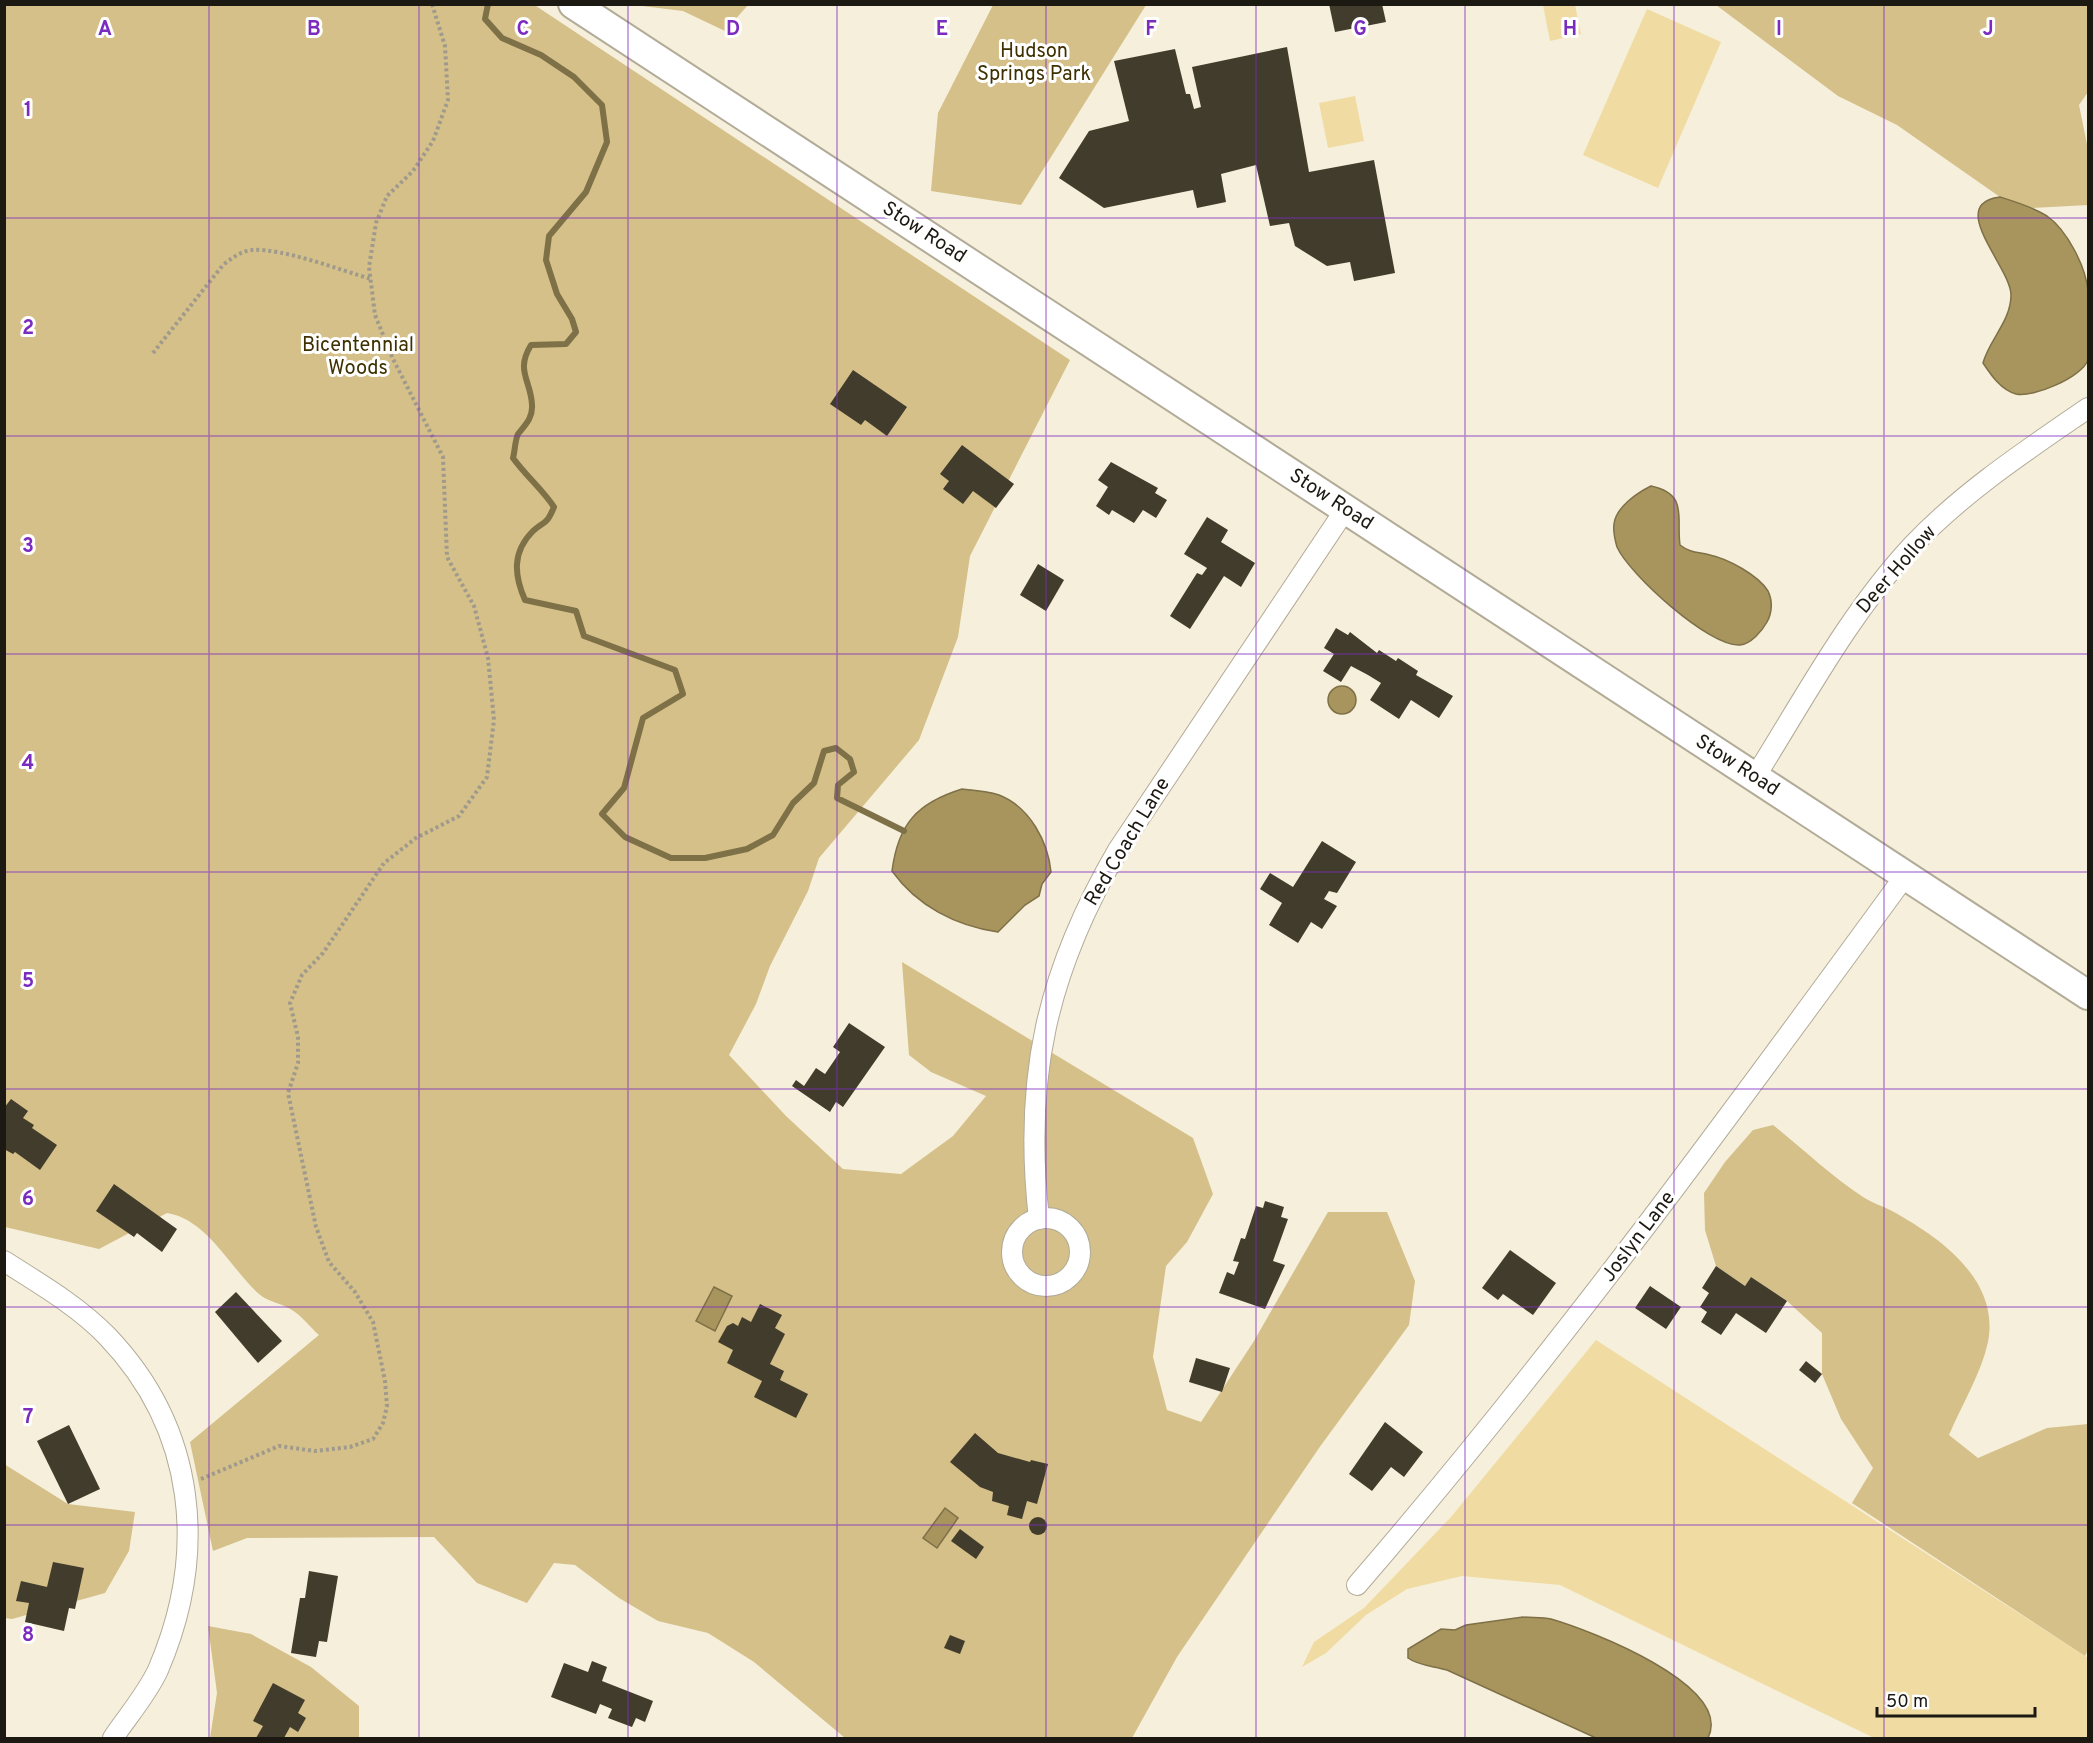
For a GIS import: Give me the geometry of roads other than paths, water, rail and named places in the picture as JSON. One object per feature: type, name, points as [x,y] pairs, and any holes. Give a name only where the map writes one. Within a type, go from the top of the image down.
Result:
[{"type":"street","name":"Stow Road","points":[[573,4],[2088,994]]},
{"type":"street","name":"Deer Hollow","points":[[1755,777],[1866,602],[1913,546],[1967,495],[2088,408]]},
{"type":"street","name":"Red Coach Lane","points":[[1039,1219],[1033,1168],[1037,1066],[1049,1007],[1069,948],[1094,891],[1118,850],[1345,510]]},
{"type":"street","name":"Joslyn Lane","points":[[1357,1585],[1435,1495],[1588,1305],[1905,876]]},
{"type":"street","points":[[4,1261],[63,1299],[106,1334],[131,1363],[153,1398],[177,1453],[188,1517],[188,1560],[180,1610],[157,1672],[113,1738]]},
{"type":"waterway","points":[[488,4],[485,19],[502,38],[541,55],[574,77],[602,105],[607,142],[586,192],[549,236],[546,260],[557,294],[572,319],[576,332],[566,344],[531,345],[526,354],[524,369],[532,410],[528,421],[517,436],[513,458],[554,507],[547,520],[526,539],[518,555],[517,573],[525,600],[576,611],[584,636],[675,670],[683,694],[643,718],[624,788],[602,814],[625,837],[671,858],[705,858],[747,849],[773,835],[793,803],[814,783],[824,751],[836,748],[850,759],[854,772],[838,785],[837,798],[904,831]]},
{"type":"park label","name":"Hudson Springs Park","points":[[1034,64]]},
{"type":"park label","name":"Bicentennial Woods","points":[[358,358]]}]
